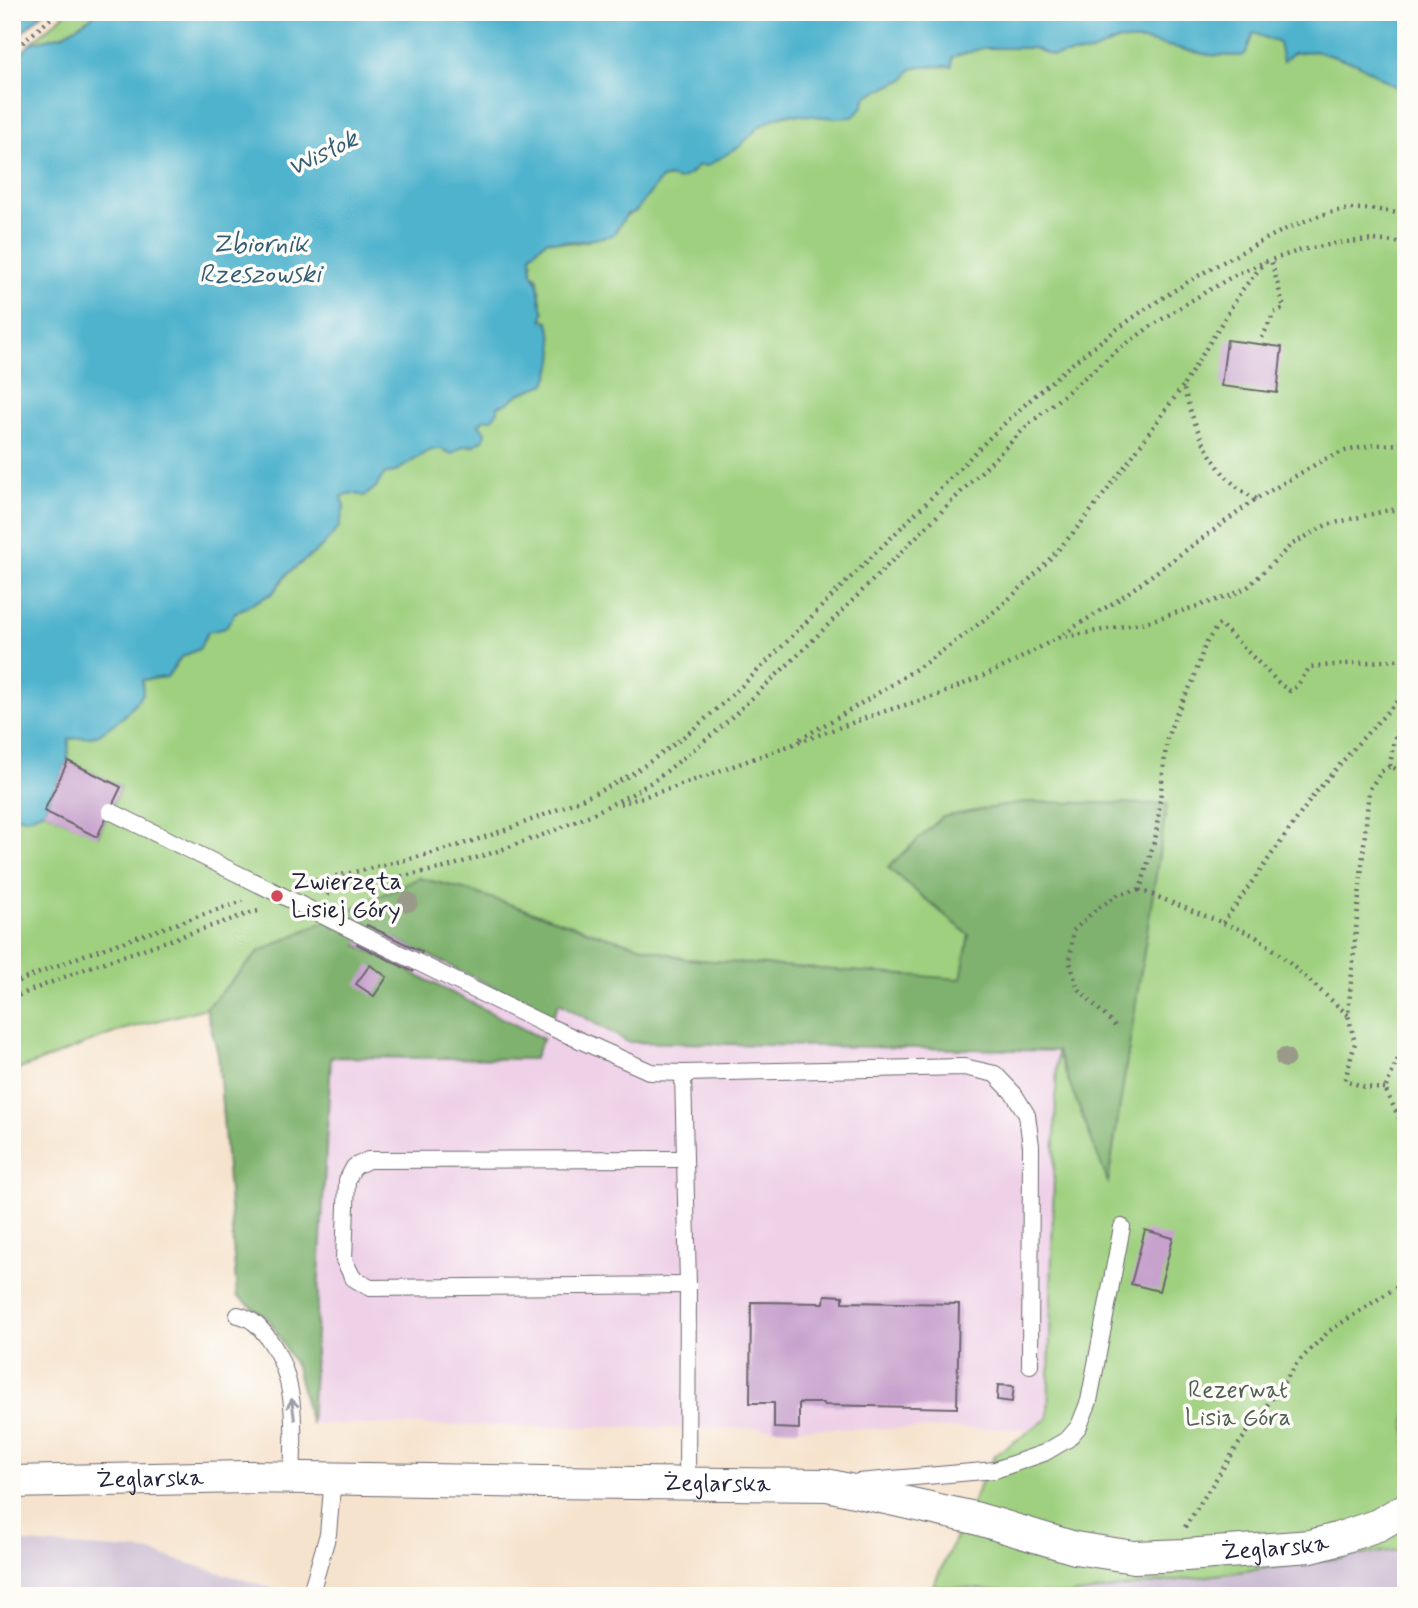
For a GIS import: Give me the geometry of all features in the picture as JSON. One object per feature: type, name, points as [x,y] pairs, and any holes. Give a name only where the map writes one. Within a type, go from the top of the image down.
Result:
[{"type":"street","name":"Żeglarska","points":[[12,1482],[246,1476],[827,1485],[975,1518],[1075,1548],[1134,1557],[1311,1546],[1378,1525],[1406,1509]]},
{"type":"lane","points":[[110,811],[548,1026],[651,1072],[964,1067],[995,1074],[1014,1094],[1027,1115],[1031,1146],[1030,1366]]},
{"type":"lane","points":[[683,1073],[688,1285],[687,1484]]},
{"type":"lane","points":[[685,1159],[368,1160],[354,1167],[347,1180],[344,1260],[353,1278],[370,1287],[688,1285]]},
{"type":"lane","points":[[827,1485],[995,1470],[1044,1454],[1068,1439],[1079,1426],[1089,1401],[1122,1227]]},
{"type":"lane","points":[[238,1315],[250,1319],[260,1328],[274,1346],[283,1366],[290,1388],[295,1424],[292,1477]]},
{"type":"lane","points":[[310,1596],[328,1534],[333,1478]]},
{"type":"path","points":[[12,52],[58,12]]},
{"type":"path","points":[[298,885],[408,860],[489,835],[541,816],[624,779],[708,716],[796,633],[1016,412],[1138,314],[1226,260],[1315,218],[1351,209],[1406,215]]},
{"type":"path","points":[[1406,243],[1374,240],[1301,250],[1235,275],[1147,329],[1052,403],[1008,444],[798,655],[719,729],[658,778],[609,807],[678,786],[882,712],[938,695],[1008,664],[1118,600],[1256,499],[1325,458],[1374,445],[1406,444]]},
{"type":"path","points":[[1262,338],[1274,313],[1284,308],[1268,261]]},
{"type":"path","points":[[787,747],[872,698],[930,659],[1010,597],[1045,564],[1100,501],[1183,386],[1242,290],[1268,261]]},
{"type":"path","points":[[1183,386],[1196,431],[1213,459],[1234,483],[1256,499]]},
{"type":"path","points":[[1055,639],[1146,622],[1230,596],[1249,586],[1291,545],[1326,525],[1389,510],[1406,510]]},
{"type":"path","points":[[1140,890],[1156,835],[1167,738],[1193,681],[1205,645],[1217,626],[1220,624],[1290,691],[1297,686],[1310,667],[1406,659]]},
{"type":"path","points":[[1223,923],[1316,792],[1406,693]]},
{"type":"path","points":[[1385,1089],[1364,1087],[1345,1080],[1355,1043],[1348,1015],[1369,790],[1381,772],[1390,766],[1406,693]]},
{"type":"path","points":[[1390,766],[1406,774]]},
{"type":"path","points":[[1115,1026],[1077,987],[1070,963],[1073,931],[1094,911],[1119,894],[1140,890],[1256,936],[1348,1015]]},
{"type":"path","points":[[12,984],[84,955],[249,899]]},
{"type":"path","points":[[1406,1040],[1385,1089],[1406,1132]]},
{"type":"path","points":[[1167,1555],[1238,1445],[1300,1360],[1329,1331],[1406,1281]]},
{"type":"shaded area","points":[[422,952],[552,1015],[559,1002],[628,1042],[1057,1051],[1047,1429],[311,1424],[331,1057],[534,1059],[542,1038],[413,972]]},
{"type":"shaded area","points":[[12,1542],[147,1551],[299,1596],[12,1596]]},
{"type":"shaded area","points":[[1406,1549],[1406,1596],[808,1596],[933,1586],[1069,1595]]},
{"type":"green space","points":[[67,12],[99,12],[63,35],[31,43]]},
{"type":"green space","name":"Rezerwat Lisia Góra","points":[[1253,32],[1279,43],[1293,53],[1314,51],[1357,63],[1406,90],[1406,1549],[1069,1595],[933,1586],[994,1456],[1048,1418],[1057,1051],[1108,1181],[1166,804],[889,868],[969,935],[962,980],[686,959],[604,936],[464,889],[419,878],[260,951],[206,1008],[122,1030],[12,1072],[12,816],[27,818],[44,811],[98,836],[121,787],[68,761],[69,739],[96,736],[141,680],[167,677],[181,657],[199,649],[208,631],[225,628],[236,612],[273,593],[287,574],[323,546],[344,508],[342,496],[376,487],[384,474],[429,451],[445,447],[473,446],[484,432],[479,424],[498,406],[519,394],[546,384],[543,321],[538,278],[532,273],[531,254],[547,240],[576,243],[592,239],[623,217],[635,212],[661,179],[690,174],[699,165],[740,146],[760,126],[775,118],[789,114],[862,108],[866,96],[904,79],[910,70],[919,67],[951,66],[952,57],[983,48],[1033,48],[1054,56],[1091,52],[1119,40],[1145,41],[1209,55],[1241,56],[1246,52]]},
{"type":"green space","points":[[1024,802],[1167,804],[1108,1182],[1057,1051],[628,1042],[559,1003],[553,1016],[367,925],[357,945],[543,1039],[534,1059],[331,1057],[311,1424],[296,1367],[269,1319],[237,1296],[218,1054],[206,1008],[260,951],[419,878],[464,889],[604,936],[686,959],[961,979],[969,935],[888,868],[942,817]]},
{"type":"water","points":[[12,12],[44,12],[13,41]]},
{"type":"water","name":"Zbiornik Rzeszowski","points":[[99,12],[1406,12],[1406,90],[1357,63],[1314,51],[1293,53],[1283,62],[1279,43],[1253,33],[1246,53],[1242,56],[1209,55],[1145,41],[1119,40],[1091,52],[1053,56],[1033,48],[983,48],[952,57],[952,66],[919,67],[910,70],[905,79],[866,96],[862,108],[853,117],[789,114],[775,118],[760,126],[740,146],[707,166],[699,165],[679,180],[669,177],[661,179],[635,212],[627,214],[613,235],[580,241],[547,240],[531,254],[532,273],[537,281],[544,312],[543,321],[548,321],[554,346],[552,368],[546,384],[519,394],[498,406],[492,419],[485,419],[479,424],[485,432],[484,439],[479,442],[452,454],[441,449],[430,450],[395,472],[384,474],[376,487],[365,496],[350,493],[342,496],[344,508],[339,527],[323,546],[287,574],[273,593],[236,612],[225,628],[208,632],[199,649],[181,657],[167,677],[142,680],[143,694],[122,718],[96,736],[69,739],[68,761],[44,811],[27,818],[12,816],[12,63],[31,43],[63,35]]},
{"type":"building","points":[[1227,340],[1282,347],[1277,393],[1221,386]]},
{"type":"building","points":[[68,761],[121,787],[97,837],[44,811]]},
{"type":"building","points":[[367,925],[422,952],[413,972],[357,944]]},
{"type":"building","points":[[370,965],[387,977],[374,996],[356,984]]},
{"type":"building","points":[[1145,1230],[1173,1238],[1159,1291],[1131,1284]]},
{"type":"building","points":[[825,1295],[843,1296],[843,1302],[959,1304],[957,1408],[799,1403],[799,1429],[774,1428],[774,1403],[750,1403],[751,1302],[824,1303]]},
{"type":"building","points":[[998,1385],[1014,1386],[1012,1402],[997,1400]]},
{"type":"place","name":"Zwierzęta Lisiej Góry","points":[[277,896]]},
{"type":"water label","name":"Wisłok","points":[[323,154]]}]
